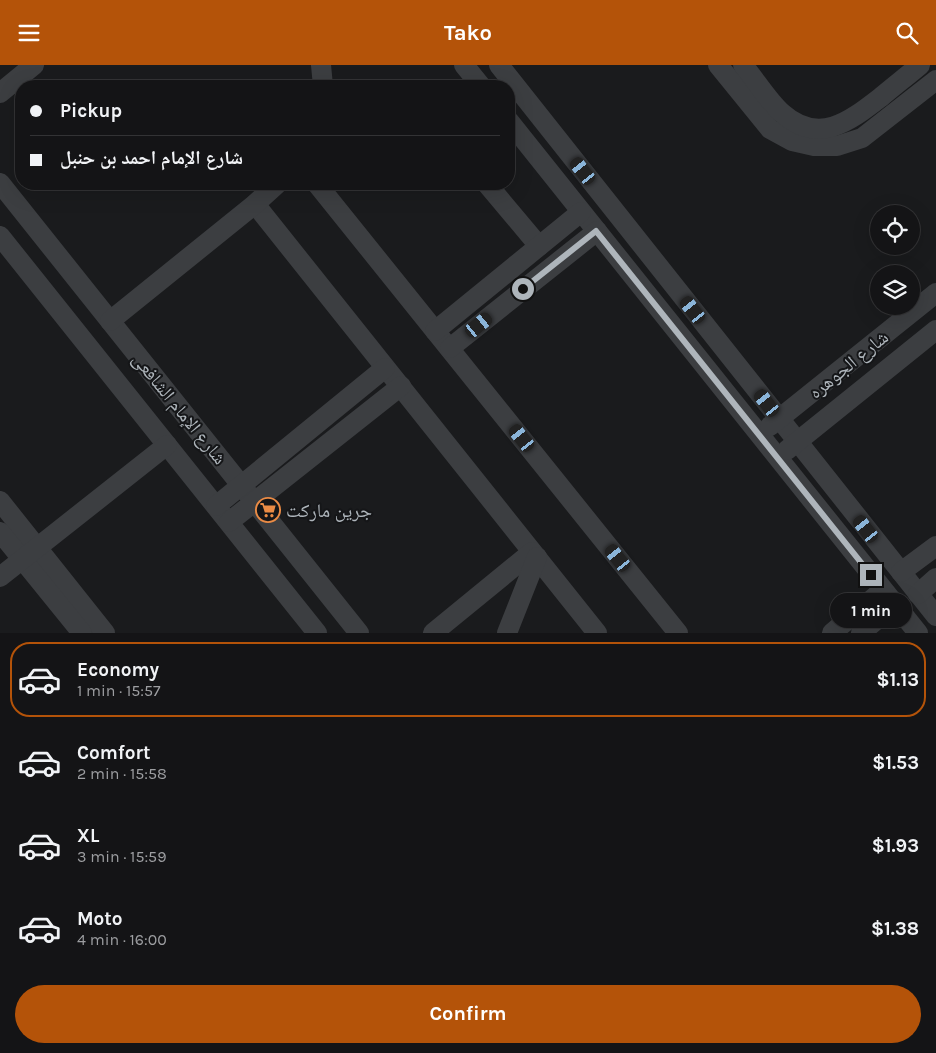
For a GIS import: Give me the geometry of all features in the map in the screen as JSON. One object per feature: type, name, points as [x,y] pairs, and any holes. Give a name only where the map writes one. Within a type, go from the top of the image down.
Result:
[{"type":"street","points":[[16,80],[34,65]]},
{"type":"street","points":[[321,65],[322,80]]},
{"type":"street","points":[[464,65],[476,80]]},
{"type":"street","points":[[499,65],[511,80]]},
{"type":"street","points":[[718,65],[770,129],[792,141],[814,146],[838,146],[862,137],[936,81]]},
{"type":"street","points":[[743,65],[781,113],[794,122],[810,127],[826,128],[842,125],[856,117],[920,65]]},
{"type":"street","points":[[0,93],[15,81]]},
{"type":"street","points":[[515,85],[936,616]]},
{"type":"street","points":[[527,144],[549,128]]},
{"type":"street","points":[[515,129],[918,633]]},
{"type":"street","name":"شارع الإمام الشافعى","points":[[0,183],[359,633]]},
{"type":"street","points":[[110,321],[270,190]]},
{"type":"street","points":[[322,190],[678,633]]},
{"type":"street","points":[[492,190],[539,246]]},
{"type":"street","points":[[255,204],[597,633]]},
{"type":"street","points":[[435,331],[581,212]]},
{"type":"street","points":[[450,348],[596,231]]},
{"type":"street","name":"شارع الإمام الشافعى","points":[[0,236],[317,633]]},
{"type":"street","name":"شارع الجوهره","points":[[759,435],[936,293]]},
{"type":"street","name":"شارع الجوهره","points":[[777,457],[936,329]]},
{"type":"street","points":[[216,506],[385,368]]},
{"type":"street","points":[[229,522],[400,387]]},
{"type":"street","points":[[0,577],[167,445]]},
{"type":"street","points":[[0,501],[30,554],[82,633]]},
{"type":"street","points":[[0,533],[30,554],[105,633]]},
{"type":"street","points":[[901,572],[936,546]]},
{"type":"street","points":[[434,633],[534,554]]},
{"type":"street","points":[[507,633],[534,554]]},
{"type":"street","points":[[918,594],[936,578]]},
{"type":"street","points":[[832,633],[889,597]]},
{"type":"street","points":[[861,633],[889,597]]},
{"type":"place","name":"جرين ماركت","points":[[268,510]]},
{"type":"route","points":[[523,289],[596,231],[871,575]]}]
